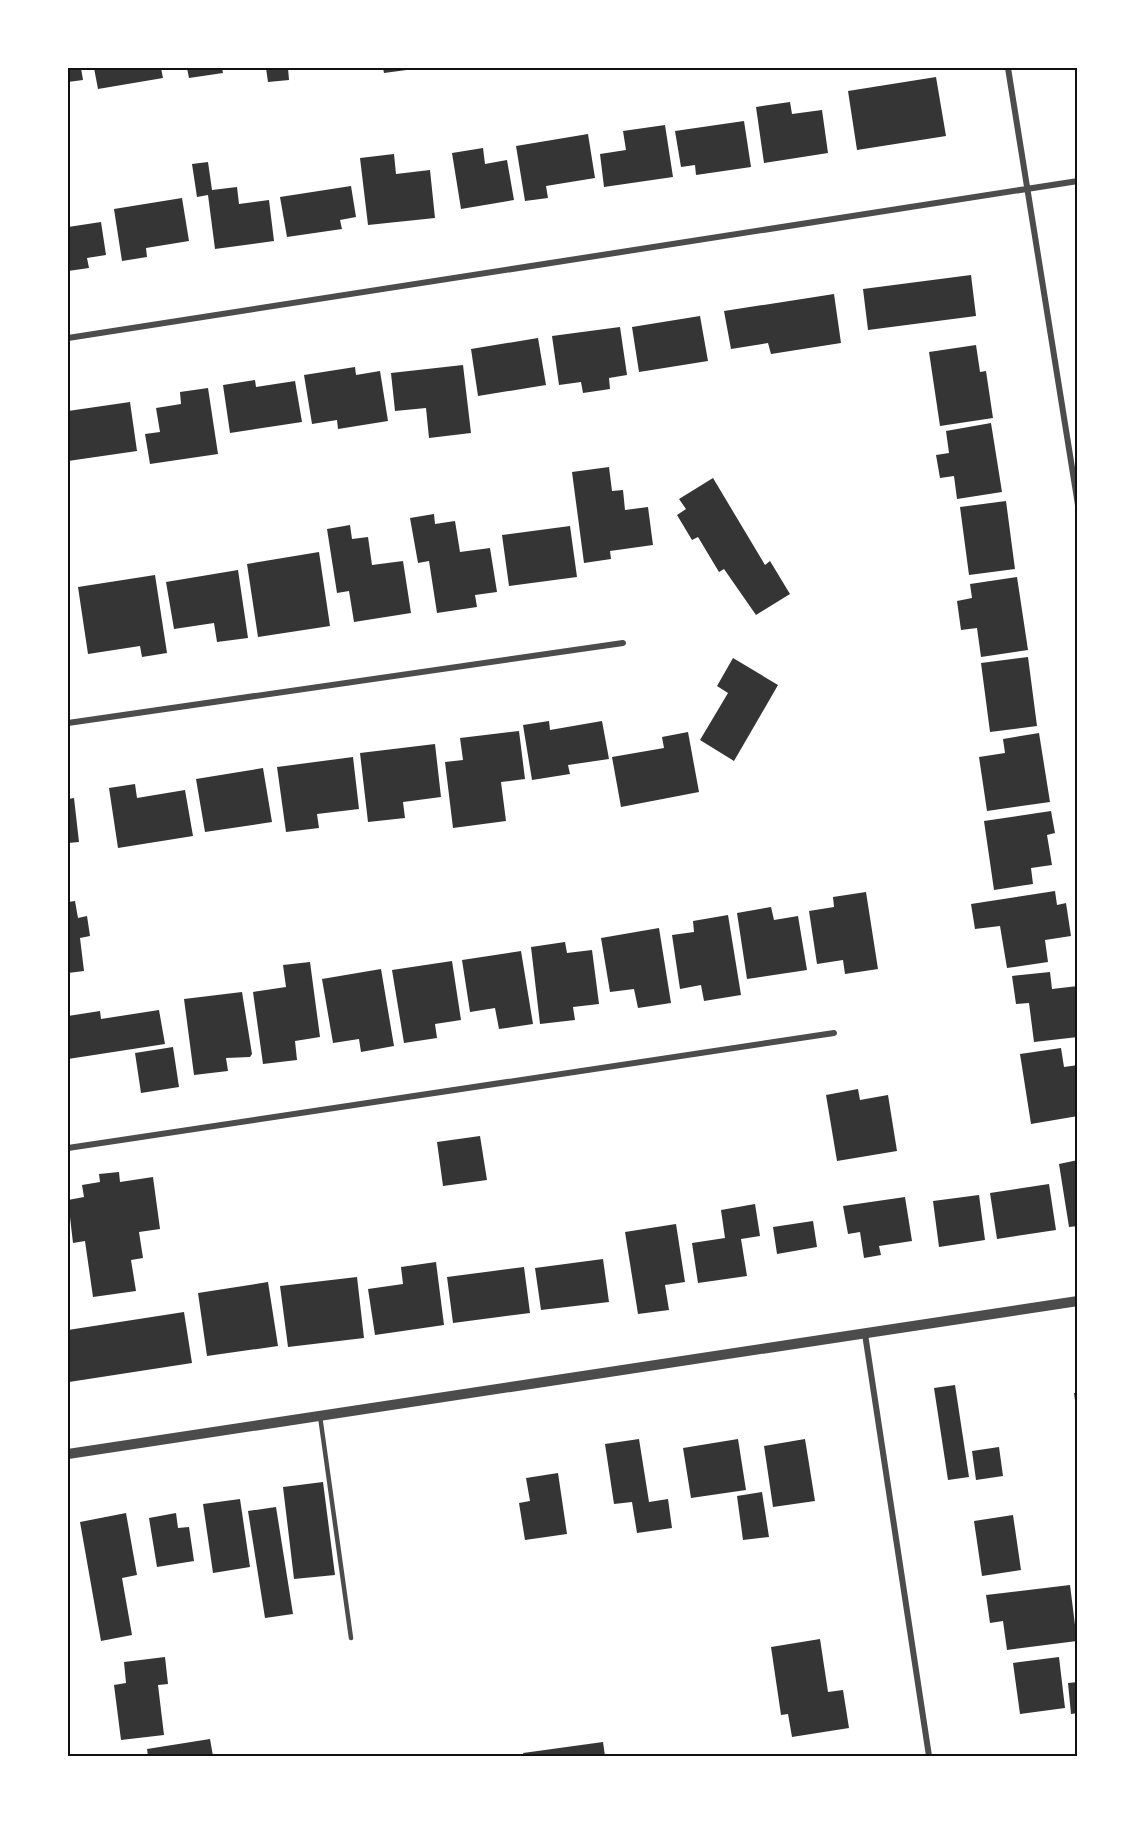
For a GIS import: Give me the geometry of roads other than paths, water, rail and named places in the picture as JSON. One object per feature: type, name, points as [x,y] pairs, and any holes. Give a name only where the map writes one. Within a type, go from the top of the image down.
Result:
[{"type":"street","points":[[1008,68],[1077,505]]},
{"type":"street","points":[[68,338],[1077,181]]},
{"type":"street","points":[[68,723],[623,643]]},
{"type":"street","points":[[68,1148],[834,1033]]},
{"type":"street","points":[[68,1454],[1077,1301]]},
{"type":"street","points":[[865,1334],[929,1756]]},
{"type":"lane","points":[[320,1416],[351,1638]]}]
